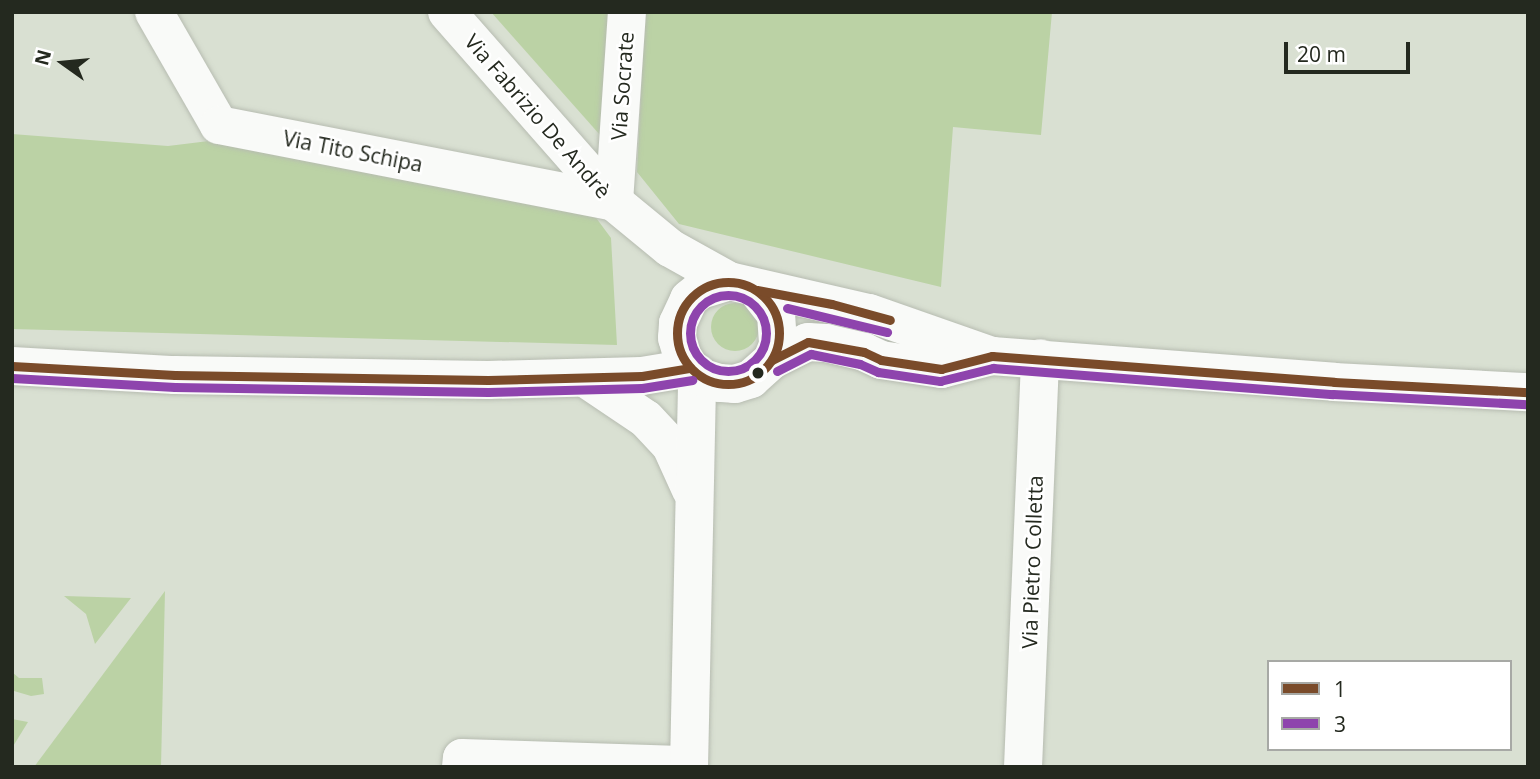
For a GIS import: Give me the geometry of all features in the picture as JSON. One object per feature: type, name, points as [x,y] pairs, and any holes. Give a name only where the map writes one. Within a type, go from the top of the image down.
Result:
[{"type":"street","name":"Via Tito Schipa","points":[[154,12],[219,125],[623,209]]},
{"type":"street","name":"Via Fabrizio De Andrè","points":[[447,12],[623,209],[662,267],[683,311]]},
{"type":"street","name":"Via Socrate","points":[[623,209],[628,12]]},
{"type":"street","name":"Via Fabrizio De Andrè","points":[[623,209],[670,248],[743,286]]},
{"type":"street","points":[[585,378],[638,357],[656,346],[683,311],[714,283],[743,286],[869,313],[992,356]]},
{"type":"street","points":[[693,495],[728,399],[768,365],[778,345],[776,314],[743,286]]},
{"type":"street","points":[[683,311],[681,355],[694,371],[719,383],[735,384],[751,379],[768,365],[808,342],[826,343],[864,352],[881,360],[941,369],[992,356],[1334,382],[1528,392]]},
{"type":"street","name":"Via Pietro Colletta","points":[[1023,767],[1040,358]]},
{"type":"street","points":[[12,366],[175,375],[488,380],[642,376],[694,371]]},
{"type":"street","points":[[461,762],[689,766],[694,371]]},
{"type":"street","points":[[585,378],[646,419],[671,446],[693,495]]},
{"type":"green space","points":[[491,12],[616,12],[608,144]]},
{"type":"green space","points":[[645,12],[1052,12],[1041,135],[953,127],[941,287],[679,224],[637,172]]},
{"type":"green space","points":[[12,134],[168,146],[217,140],[591,211],[611,238],[617,345],[12,329]]},
{"type":"green space","points":[[735,303],[752,310],[759,327],[752,344],[735,351],[718,344],[711,327],[718,310]]},
{"type":"green space","points":[[165,591],[161,767],[34,767]]},
{"type":"green space","points":[[64,596],[131,598],[95,644],[86,614]]},
{"type":"green space","points":[[12,672],[19,678],[42,678],[44,694],[31,696],[14,691]]},
{"type":"green space","points":[[12,719],[28,722],[12,748]]},
{"type":"transit line","name":"1","points":[[728,282],[747,286],[764,297],[775,314],[779,333],[775,352],[764,369],[747,380],[728,384],[709,380],[692,369],[681,352],[677,333],[681,314],[692,297],[709,286],[728,282]]},
{"type":"transit line","name":"1","points":[[757,290],[832,304],[890,320]]},
{"type":"transit line","name":"3","points":[[728,295],[743,298],[755,306],[763,318],[766,333],[763,348],[755,360],[743,368],[728,371],[713,368],[701,360],[693,348],[690,333],[693,318],[701,306],[713,298],[728,295]]},
{"type":"transit line","name":"3","points":[[787,308],[887,332]]},
{"type":"transit line","name":"1","points":[[772,360],[808,342],[864,352],[881,360],[941,369],[992,356],[1334,382],[1528,392]]},
{"type":"transit line","name":"3","points":[[777,371],[811,354],[860,364],[878,372],[940,381],[993,368],[1333,394],[1527,404]]},
{"type":"transit line","name":"1","points":[[12,366],[175,375],[488,380],[642,376],[690,368]]},
{"type":"transit line","name":"3","points":[[12,378],[175,387],[488,392],[642,388],[692,380]]}]
